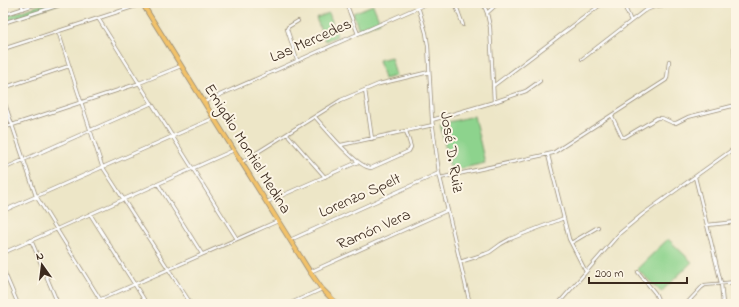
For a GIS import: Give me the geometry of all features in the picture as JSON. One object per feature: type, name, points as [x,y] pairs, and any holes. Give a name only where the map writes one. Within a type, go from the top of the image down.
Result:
[{"type":"main road","name":"Emigdio Montiel Medina","points":[[142,4],[310,272],[322,289],[337,304]]},
{"type":"street","points":[[21,3],[23,9]]},
{"type":"street","points":[[3,15],[40,3]]},
{"type":"street","points":[[3,24],[66,3]]},
{"type":"street","points":[[3,49],[142,4],[151,3]]},
{"type":"street","points":[[346,3],[358,34]]},
{"type":"street","name":"José D. Ruiz","points":[[417,3],[426,33],[428,46],[432,120],[439,173],[470,304]]},
{"type":"street","name":"Las Mercedes","points":[[204,102],[428,3]]},
{"type":"street","points":[[455,3],[463,25]]},
{"type":"street","points":[[483,3],[490,28],[494,102]]},
{"type":"street","points":[[487,13],[498,3]]},
{"type":"street","points":[[493,86],[603,3]]},
{"type":"street","points":[[623,3],[631,21]]},
{"type":"street","points":[[582,59],[644,11],[656,6],[680,3]]},
{"type":"street","points":[[731,3],[733,14],[736,91]]},
{"type":"street","points":[[98,18],[237,239]]},
{"type":"street","points":[[297,60],[287,29],[289,25],[298,21]]},
{"type":"street","points":[[58,31],[102,167],[191,304]]},
{"type":"street","points":[[440,178],[553,153],[666,80],[669,61]]},
{"type":"street","points":[[3,88],[69,66]]},
{"type":"street","points":[[3,128],[140,84],[181,66]]},
{"type":"street","points":[[242,162],[341,100],[379,84],[429,72]]},
{"type":"street","points":[[432,120],[526,92],[540,80]]},
{"type":"street","points":[[365,90],[372,138]]},
{"type":"street","points":[[3,98],[36,196],[103,304]]},
{"type":"street","points":[[3,169],[152,103]]},
{"type":"street","points":[[612,116],[622,137],[625,137],[658,118],[662,118],[673,123],[688,117],[736,105]]},
{"type":"street","points":[[315,116],[340,146],[358,162],[371,168],[409,151],[411,147],[406,131]]},
{"type":"street","points":[[3,211],[214,118]]},
{"type":"street","points":[[340,146],[433,125]]},
{"type":"street","points":[[287,134],[324,177]]},
{"type":"street","points":[[558,304],[620,233],[642,214],[736,147]]},
{"type":"street","points":[[3,252],[234,150]]},
{"type":"street","points":[[548,155],[570,243],[586,272]]},
{"type":"street","points":[[266,202],[358,162]]},
{"type":"street","name":"Lorenzo Spelt","points":[[290,240],[439,173]]},
{"type":"street","points":[[695,177],[720,283],[723,304]]},
{"type":"street","points":[[158,184],[202,254]]},
{"type":"street","name":"Ramón Vera","points":[[310,272],[448,210]]},
{"type":"street","points":[[90,214],[147,304]]},
{"type":"street","points":[[460,262],[490,252],[501,244],[529,230],[564,218]]},
{"type":"street","points":[[90,304],[278,221]]},
{"type":"street","points":[[707,225],[736,222]]},
{"type":"street","points":[[570,243],[598,228]]},
{"type":"street","points":[[31,240],[58,304]]},
{"type":"street","points":[[3,269],[18,304]]},
{"type":"street","points":[[638,272],[655,293],[660,304]]},
{"type":"street","points":[[686,304],[702,287],[720,283],[736,282]]},
{"type":"street","points":[[289,304],[322,289]]},
{"type":"street","points":[[690,300],[693,304]]},
{"type":"green space","points":[[47,3],[61,3],[3,22],[3,17]]},
{"type":"green space","points":[[373,5],[380,22],[359,30],[353,13]]},
{"type":"green space","points":[[329,13],[337,36],[325,41],[316,18]]},
{"type":"green space","points":[[391,57],[396,76],[384,79],[379,60]]},
{"type":"green space","points":[[474,116],[485,163],[451,171],[440,124]]},
{"type":"green space","points":[[668,239],[692,262],[661,292],[637,269]]}]
